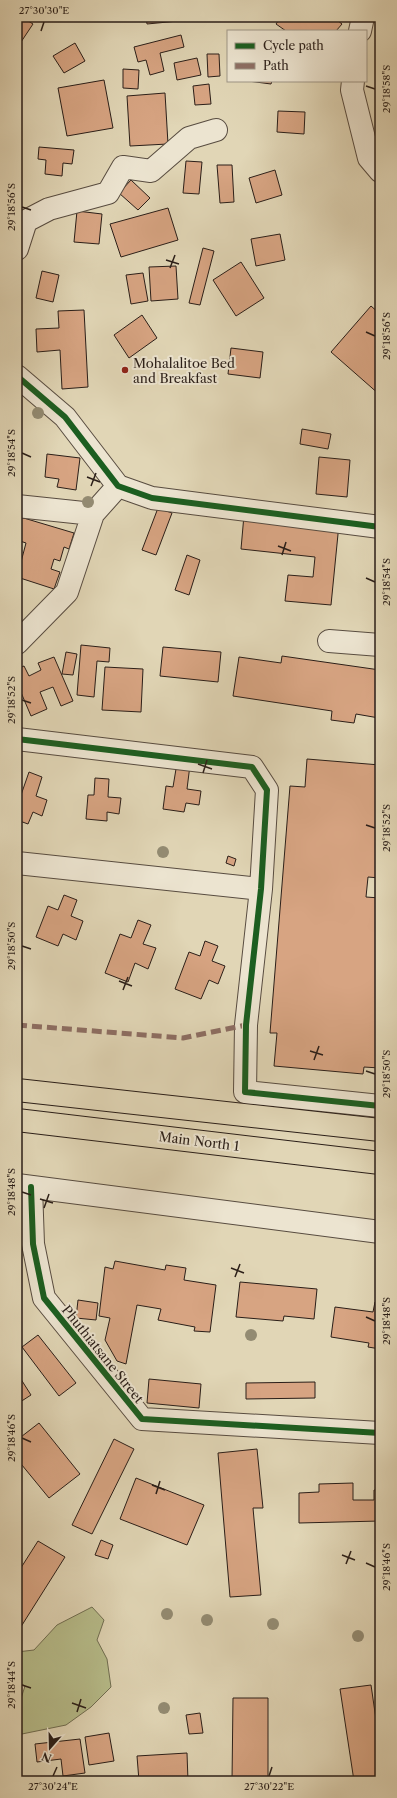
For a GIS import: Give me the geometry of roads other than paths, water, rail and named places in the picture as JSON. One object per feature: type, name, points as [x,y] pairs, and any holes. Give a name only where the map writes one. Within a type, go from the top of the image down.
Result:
[{"type":"main road","points":[[17,1090],[380,1130]]},
{"type":"main road","name":"Main North 1","points":[[17,1120],[380,1163]]},
{"type":"street","points":[[360,30],[363,17]]},
{"type":"street","points":[[353,82],[352,90],[369,158],[380,172]]},
{"type":"street","points":[[17,249],[26,221],[49,209],[108,193],[123,167],[151,171],[188,138],[216,130]]},
{"type":"street","points":[[17,376],[65,417],[118,486],[152,498],[380,527]]},
{"type":"street","points":[[17,643],[67,592],[93,514],[118,486]]},
{"type":"street","points":[[17,506],[93,514]]},
{"type":"street","points":[[329,641],[380,645]]},
{"type":"street","points":[[17,739],[252,767],[267,790],[261,890],[246,1026],[245,1092],[380,1106]]},
{"type":"street","points":[[17,863],[261,890]]},
{"type":"street","points":[[24,1186],[380,1232]]},
{"type":"street","name":"Phuthiatsane Street","points":[[24,1186],[33,1244],[44,1298],[142,1419],[380,1433]]},
{"type":"place","name":"Mohalalitoe Bed and Breakfast","points":[[125,370]]}]
